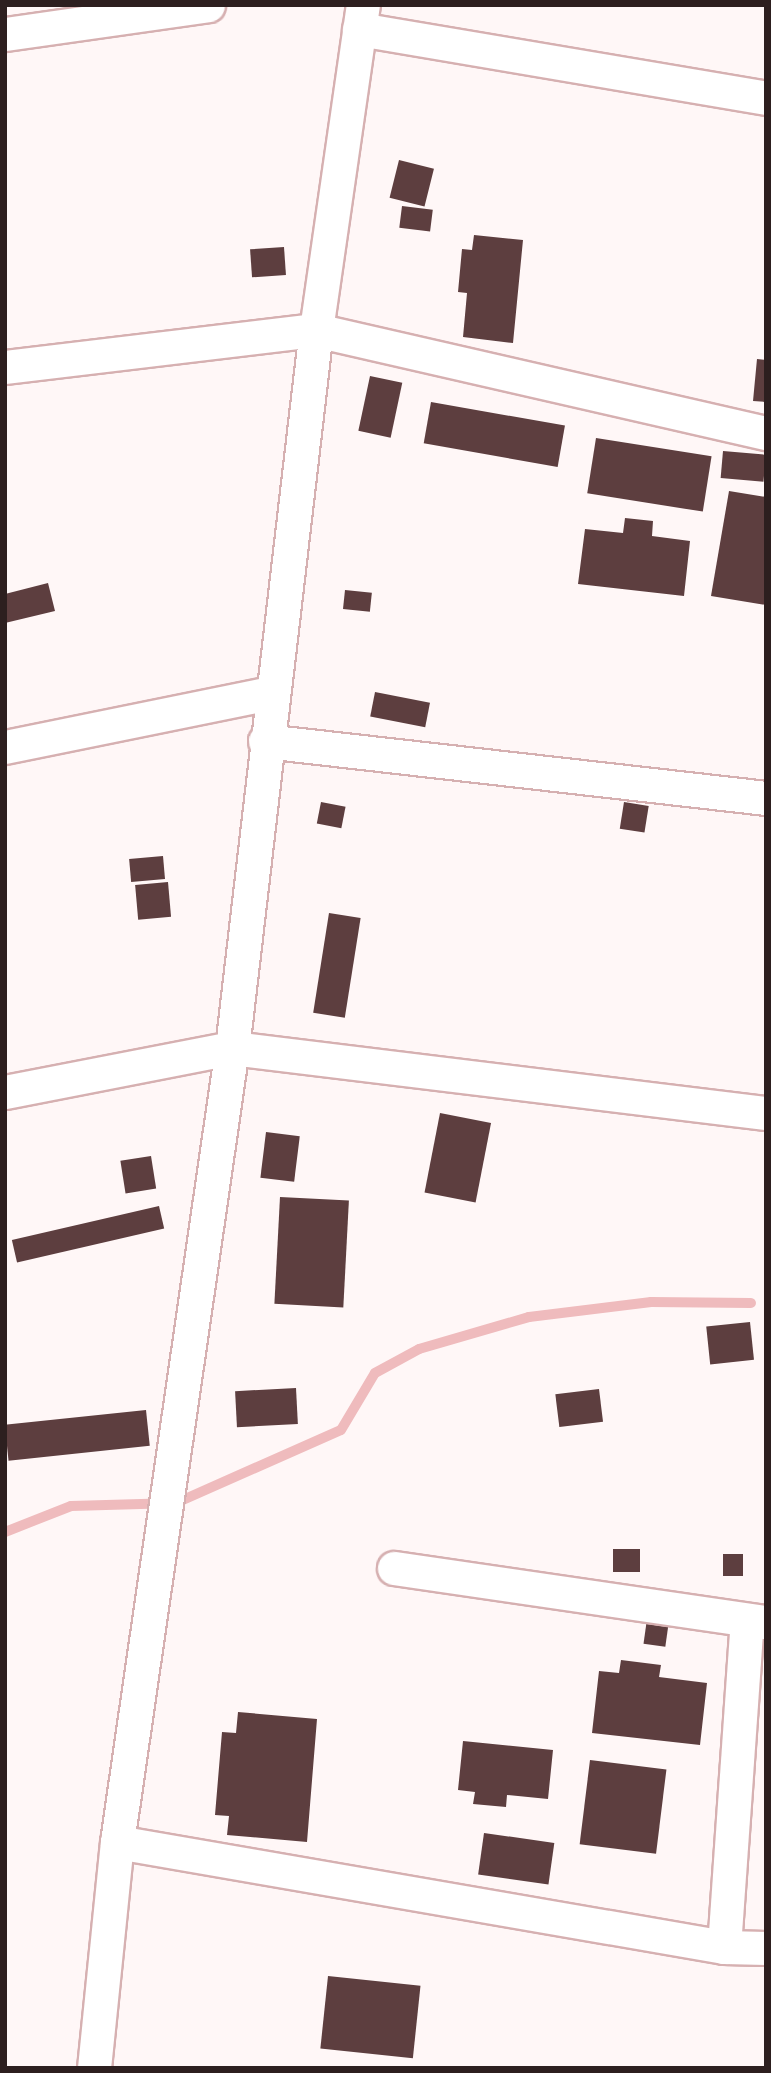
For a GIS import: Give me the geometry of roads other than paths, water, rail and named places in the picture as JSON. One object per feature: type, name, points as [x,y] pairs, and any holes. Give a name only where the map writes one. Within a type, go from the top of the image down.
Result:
[{"type":"street","points":[[5,34],[208,5]]},
{"type":"street","points":[[94,2068],[117,1842],[232,1048],[265,741],[316,330],[361,17],[766,98]]},
{"type":"street","points":[[5,368],[316,330],[766,433]]},
{"type":"street","points":[[5,747],[271,693]]},
{"type":"street","points":[[265,741],[766,798]]},
{"type":"street","points":[[5,1092],[232,1048],[766,1113]]},
{"type":"street","points":[[394,1568],[756,1622],[724,1947]]},
{"type":"street","points":[[117,1842],[724,1947],[766,1948]]},
{"type":"waterway","points":[[5,1532],[71,1506],[176,1503],[341,1430],[375,1373],[419,1349],[529,1317],[651,1302],[751,1303]]}]
